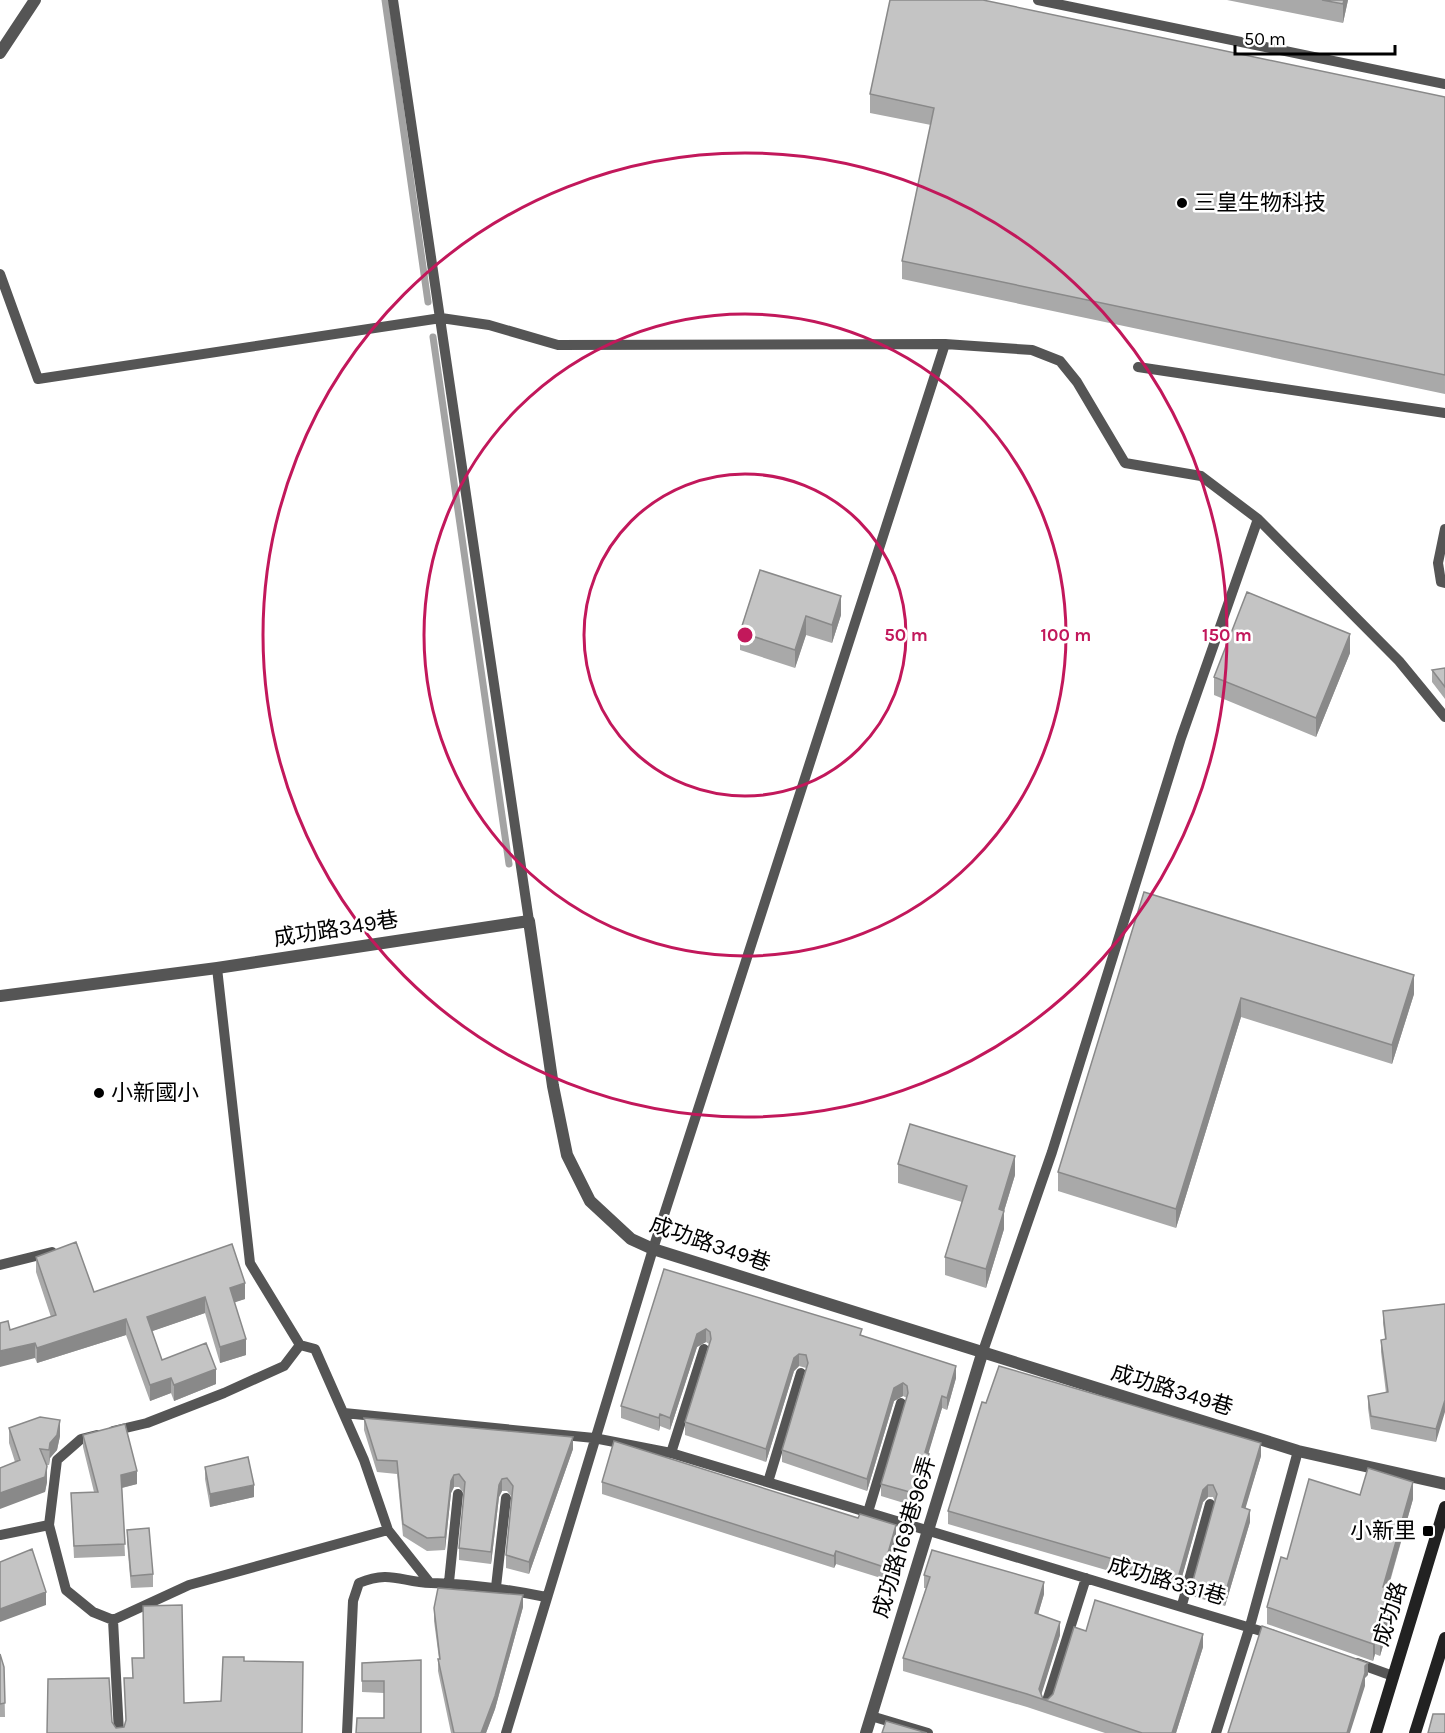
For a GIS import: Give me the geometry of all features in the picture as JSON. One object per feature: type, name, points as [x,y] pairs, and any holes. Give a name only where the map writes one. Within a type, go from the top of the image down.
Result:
[{"type":"main road","name":"成功路","points":[[1376,1733],[1445,1507]]},
{"type":"main road","points":[[1416,1733],[1445,1638]]},
{"type":"street","points":[[0,53],[35,0]]},
{"type":"street","name":"成功路349巷","points":[[0,996],[217,969],[529,921],[553,1086],[567,1155],[590,1201],[610,1222],[631,1239],[653,1250],[1299,1451],[1445,1484]]},
{"type":"street","name":"成功路169巷96弄","points":[[866,1733],[982,1354]]},
{"type":"lane","points":[[393,0],[529,921]]},
{"type":"lane","points":[[1038,0],[1445,84]]},
{"type":"lane","points":[[0,274],[38,379],[441,318],[489,326],[558,345],[945,344],[1032,350],[1060,361],[1077,382],[1125,463],[1201,476],[1258,519],[1399,662],[1445,717]]},
{"type":"lane","points":[[506,1733],[653,1250],[945,344]]},
{"type":"lane","points":[[1138,367],[1445,413]]},
{"type":"lane","points":[[982,1354],[1052,1152],[1181,738],[1258,519]]},
{"type":"lane","points":[[1445,529],[1438,563],[1441,582],[1445,584]]},
{"type":"lane","points":[[217,969],[250,1263],[300,1345],[315,1349],[364,1460],[388,1530],[430,1583]]},
{"type":"lane","points":[[0,1265],[64,1249]]},
{"type":"lane","points":[[300,1345],[284,1366],[224,1393],[147,1423],[81,1438],[57,1460],[49,1526],[66,1590],[93,1612],[113,1620],[189,1585],[388,1530]]},
{"type":"lane","points":[[671,1453],[704,1349]]},
{"type":"lane","points":[[768,1482],[801,1373]]},
{"type":"lane","points":[[868,1512],[901,1403]]},
{"type":"lane","name":"成功路331巷","points":[[344,1413],[594,1438],[671,1453],[1182,1605],[1283,1638]]},
{"type":"lane","points":[[1216,1733],[1250,1626],[1299,1451]]},
{"type":"lane","points":[[449,1582],[458,1494]]},
{"type":"lane","points":[[496,1587],[506,1498]]},
{"type":"lane","points":[[1182,1605],[1210,1504]]},
{"type":"lane","points":[[0,1535],[49,1526]]},
{"type":"lane","points":[[347,1733],[353,1601],[359,1583],[378,1575],[430,1583],[449,1582],[496,1587],[546,1597]]},
{"type":"lane","points":[[1046,1704],[1086,1578]]},
{"type":"lane","points":[[113,1620],[119,1733]]},
{"type":"lane","points":[[1349,1661],[1394,1676]]},
{"type":"lane","points":[[871,1716],[928,1733]]},
{"type":"building","name":"三皇生物科技","points":[[890,0],[983,0],[1445,97],[1445,375],[902,261],[934,108],[870,94]]},
{"type":"building","points":[[1322,0],[1344,0],[1343,4]]},
{"type":"building","points":[[760,570],[841,596],[832,625],[806,616],[795,650],[740,632]]},
{"type":"building","points":[[1247,592],[1350,634],[1316,718],[1214,677]]},
{"type":"building","points":[[1445,668],[1445,687],[1432,670]]},
{"type":"building","points":[[1144,892],[1414,975],[1392,1045],[1241,998],[1176,1209],[1058,1172]]},
{"type":"building","points":[[910,1124],[1015,1156],[999,1209],[1004,1211],[986,1269],[945,1257],[967,1186],[898,1164]]},
{"type":"building","points":[[76,1242],[94,1292],[232,1244],[245,1283],[230,1288],[246,1339],[220,1347],[205,1297],[147,1317],[162,1360],[206,1343],[216,1369],[174,1385],[171,1378],[150,1385],[126,1319],[37,1348],[35,1343],[0,1351],[0,1323],[8,1321],[10,1330],[56,1315],[36,1257]]},
{"type":"building","points":[[664,1269],[862,1329],[860,1335],[956,1366],[947,1398],[942,1396],[925,1452],[929,1454],[917,1494],[881,1484],[908,1393],[907,1386],[903,1383],[894,1388],[867,1479],[782,1450],[808,1363],[806,1355],[799,1354],[794,1358],[766,1449],[685,1422],[711,1339],[710,1332],[706,1329],[697,1334],[670,1418],[660,1414],[659,1418],[621,1406]]},
{"type":"building","points":[[1445,1304],[1445,1400],[1436,1429],[1371,1416],[1368,1396],[1388,1392],[1381,1340],[1386,1339],[1383,1311]]},
{"type":"building","points":[[999,1366],[1261,1443],[1242,1507],[1250,1510],[1225,1594],[1192,1584],[1217,1494],[1213,1485],[1208,1485],[1203,1490],[1178,1578],[948,1511],[982,1402],[986,1403]]},
{"type":"building","points":[[40,1417],[60,1420],[57,1435],[50,1443],[49,1450],[40,1449],[47,1466],[45,1477],[0,1493],[0,1468],[20,1460],[9,1428]]},
{"type":"building","points":[[364,1418],[573,1437],[529,1562],[506,1555],[513,1486],[507,1478],[502,1479],[499,1485],[491,1552],[459,1548],[465,1482],[459,1474],[454,1475],[451,1481],[445,1537],[427,1538],[403,1524],[397,1461],[377,1460]]},
{"type":"building","points":[[125,1424],[137,1471],[121,1475],[125,1544],[74,1546],[71,1493],[98,1492],[83,1435]]},
{"type":"building","points":[[614,1441],[858,1518],[860,1514],[896,1525],[884,1567],[836,1551],[834,1556],[602,1482]]},
{"type":"building","points":[[248,1457],[254,1485],[210,1494],[205,1467]]},
{"type":"building","points":[[1368,1468],[1413,1482],[1383,1587],[1394,1591],[1380,1639],[1375,1637],[1373,1644],[1267,1607],[1281,1557],[1287,1559],[1309,1479],[1360,1495]]},
{"type":"building","points":[[149,1528],[153,1574],[131,1576],[127,1530]]},
{"type":"building","points":[[32,1549],[46,1592],[0,1609],[0,1562]]},
{"type":"building","points":[[932,1550],[1044,1582],[1035,1613],[1060,1622],[1039,1689],[1043,1699],[1048,1699],[1053,1694],[1074,1627],[1086,1631],[1095,1600],[1203,1634],[1172,1733],[1142,1733],[1027,1694],[903,1658],[930,1577],[924,1575]]},
{"type":"building","points":[[438,1588],[523,1595],[495,1696],[481,1733],[454,1733],[438,1659],[440,1659],[434,1608]]},
{"type":"building","points":[[182,1605],[184,1703],[221,1701],[223,1657],[244,1657],[244,1661],[303,1662],[302,1733],[47,1733],[48,1679],[109,1678],[112,1722],[116,1728],[124,1727],[126,1720],[124,1678],[133,1678],[132,1658],[144,1658],[143,1606]]},
{"type":"building","points":[[1262,1626],[1368,1663],[1365,1666],[1365,1673],[1347,1733],[1228,1733]]},
{"type":"building","points":[[0,1654],[4,1667],[5,1703],[0,1704]]},
{"type":"building","points":[[421,1660],[421,1733],[356,1733],[357,1718],[384,1718],[384,1681],[362,1681],[362,1663]]},
{"type":"building","points":[[1433,1714],[1445,1714],[1445,1733],[1428,1733]]},
{"type":"building","points":[[886,1721],[927,1733],[882,1733]]},
{"type":"waterway","points":[[385,0],[428,302]]},
{"type":"waterway","points":[[433,337],[509,864]]},
{"type":"place","name":"三皇生物科技","points":[[1182,203]]},
{"type":"place","name":"小新國小","points":[[99,1093]]},
{"type":"place","name":"小新里","points":[[1428,1531]]}]
